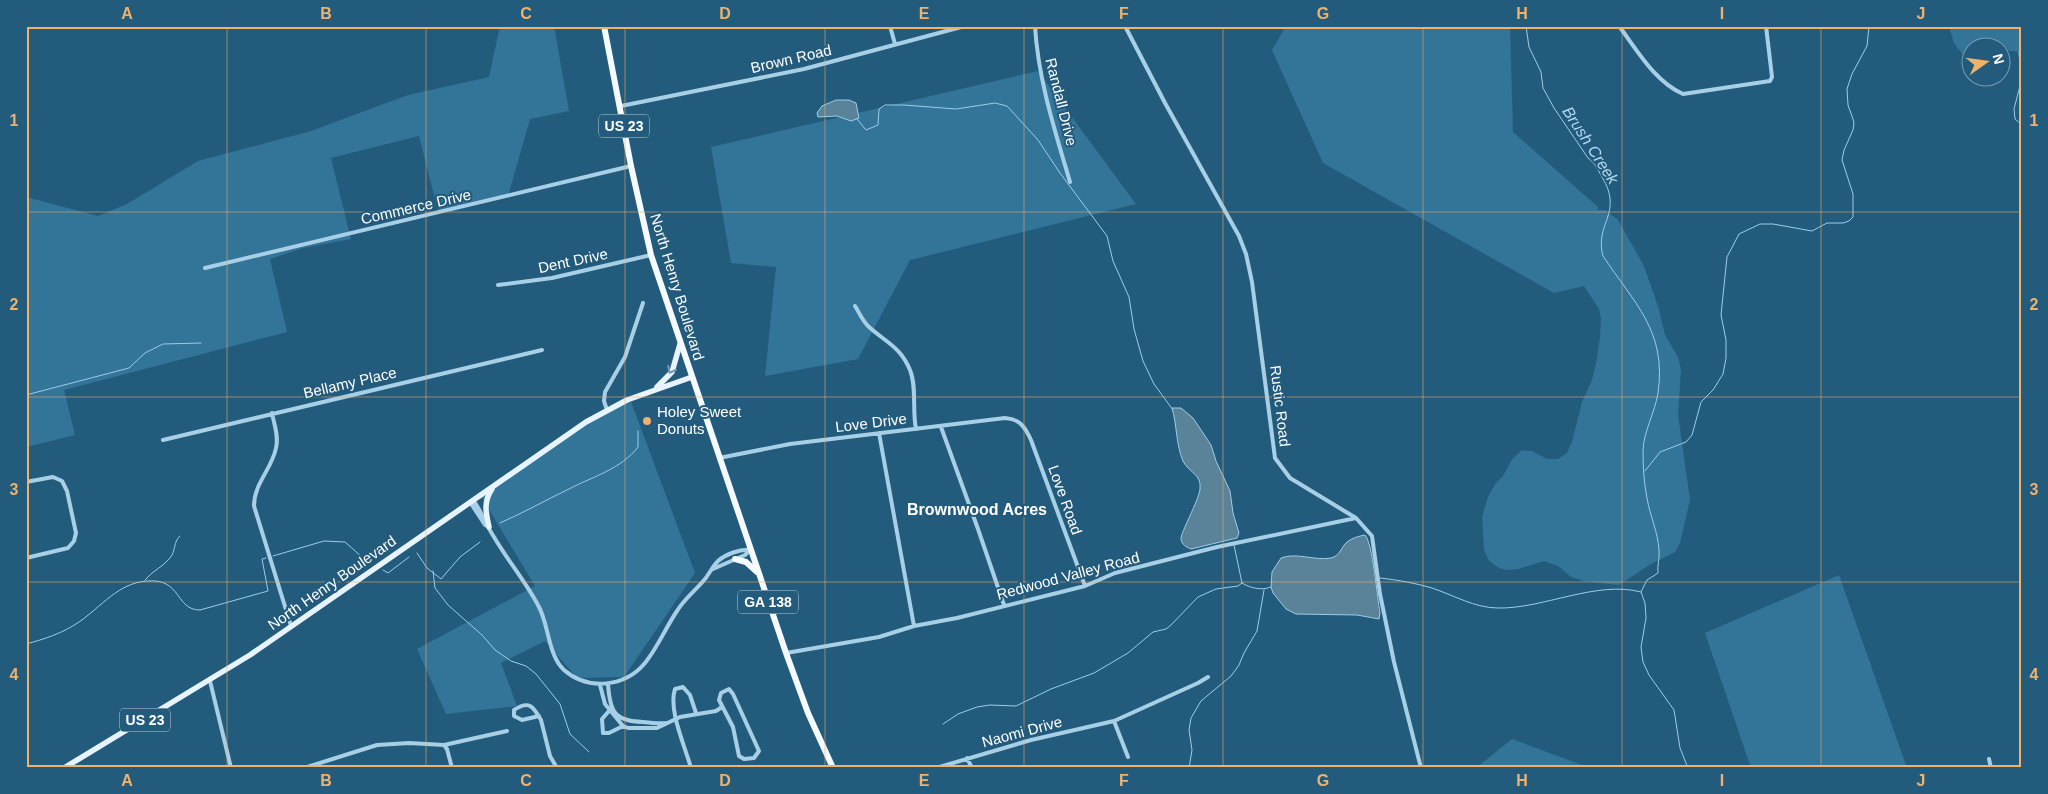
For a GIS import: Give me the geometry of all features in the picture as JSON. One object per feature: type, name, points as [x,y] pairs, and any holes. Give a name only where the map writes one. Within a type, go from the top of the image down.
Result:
[{"type":"highway","name":"North Henry Boulevard","points":[[604,26],[621,106],[631,166],[651,255],[692,377]]},
{"type":"highway","name":"GA 138","points":[[692,377],[786,654],[808,713],[833,768]]},
{"type":"highway","points":[[735,559],[746,562],[758,573]]},
{"type":"main road","name":"US 23","points":[[653,390],[666,380],[672,372],[680,344]]},
{"type":"main road","name":"North Henry Boulevard","points":[[64,768],[210,681],[586,422],[607,410],[653,390],[692,377]]},
{"type":"main road","points":[[489,527],[485,510],[486,498],[495,486]]},
{"type":"street","points":[[890,26],[895,44]]},
{"type":"street","name":"Brown Road","points":[[621,106],[804,69],[965,26]]},
{"type":"street","name":"Randall Drive","points":[[1035,26],[1036,51],[1050,113],[1070,182]]},
{"type":"street","name":"Rustic Road","points":[[1126,26],[1164,102],[1239,236],[1246,254],[1252,282],[1275,458],[1290,478],[1356,518],[1372,536],[1380,594],[1394,662],[1421,768]]},
{"type":"street","points":[[1619,26],[1646,62],[1672,90],[1683,94],[1770,81],[1772,77],[1766,26]]},
{"type":"street","name":"Commerce Drive","points":[[205,268],[631,166]]},
{"type":"street","name":"Dent Drive","points":[[498,285],[552,278],[651,255]]},
{"type":"street","points":[[607,410],[604,401],[605,392],[625,357],[643,304]]},
{"type":"street","points":[[855,306],[867,325],[891,342],[910,369],[913,395],[912,414],[916,428]]},
{"type":"street","name":"Bellamy Place","points":[[163,440],[542,350]]},
{"type":"street","points":[[272,413],[277,445],[275,454],[259,482],[254,498],[254,506],[291,626]]},
{"type":"street","name":"Love Drive","points":[[720,457],[790,444],[1005,418],[1013,419],[1022,424]]},
{"type":"street","name":"Love Road","points":[[1022,424],[1031,440],[1085,586]]},
{"type":"street","points":[[941,427],[1004,605]]},
{"type":"street","points":[[878,433],[914,626]]},
{"type":"street","points":[[26,482],[53,477],[62,481],[67,491],[76,536],[73,544],[68,548],[26,558]]},
{"type":"street","points":[[472,501],[540,609],[558,664],[568,673],[584,681],[600,685],[627,677],[645,663],[678,608],[717,562],[724,557],[744,550],[750,550]]},
{"type":"street","name":"Redwood Valley Road","points":[[786,654],[879,638],[914,626],[957,618],[1085,586],[1115,574],[1217,547],[1356,518]]},
{"type":"street","points":[[713,569],[745,556],[750,550]]},
{"type":"street","name":"Naomi Drive","points":[[936,768],[1030,740],[1114,721],[1208,677]]},
{"type":"street","points":[[210,681],[231,768]]},
{"type":"street","points":[[608,684],[611,706],[618,717],[624,721],[667,723]]},
{"type":"street","points":[[600,685],[602,698],[609,711],[623,726]]},
{"type":"street","points":[[692,768],[676,718],[673,694],[675,688],[683,687],[690,695],[696,713]]},
{"type":"street","points":[[729,689],[759,751],[754,758],[744,759],[739,756],[733,727],[722,708],[719,696],[724,690],[729,689]]},
{"type":"street","points":[[539,716],[522,720],[514,716],[514,710],[523,704],[528,704],[535,709],[539,716],[550,756],[557,768]]},
{"type":"street","points":[[609,711],[604,715],[601,723],[603,733],[609,733],[623,726],[657,728],[676,718],[716,711],[722,708]]},
{"type":"street","points":[[1114,721],[1128,757]]},
{"type":"street","points":[[304,768],[377,745],[405,743],[444,744],[507,731]]},
{"type":"street","points":[[444,744],[447,748],[452,768]]},
{"type":"street","points":[[967,758],[972,768]]},
{"type":"street","points":[[1989,759],[1991,768]]},
{"type":"shaded area","points":[[500,26],[554,26],[569,111],[530,119],[508,196],[438,211],[419,136],[331,158],[351,239],[303,248],[270,259],[287,332],[64,390],[75,435],[26,447],[26,197],[98,216],[127,204],[198,161],[311,131],[408,95],[489,77]]},
{"type":"shaded area","points":[[1286,26],[1510,26],[1513,132],[1598,207],[1598,210],[1605,210],[1618,220],[1644,266],[1658,306],[1665,335],[1678,357],[1681,370],[1678,415],[1690,500],[1680,543],[1675,552],[1651,564],[1619,585],[1584,581],[1571,577],[1558,566],[1544,561],[1518,569],[1507,570],[1499,568],[1489,561],[1484,550],[1482,517],[1488,497],[1513,458],[1522,450],[1532,451],[1547,459],[1558,459],[1567,453],[1572,442],[1582,402],[1592,380],[1596,364],[1601,319],[1599,309],[1584,286],[1554,293],[1323,163],[1272,50]]},
{"type":"shaded area","points":[[1949,26],[2022,26],[2022,52],[2010,51],[2010,38],[1960,38],[1960,51],[1954,43]]},
{"type":"shaded area","points":[[1038,71],[1136,204],[910,260],[858,359],[765,376],[776,267],[731,263],[711,147]]},
{"type":"shaded area","points":[[836,100],[849,100],[856,103],[859,118],[851,121],[837,116],[818,117],[817,113],[822,106]]},
{"type":"shaded area","points":[[630,399],[695,573],[624,677],[577,678],[545,641],[501,663],[517,706],[446,714],[417,649],[535,586],[479,493],[571,432]]},
{"type":"shaded area","points":[[1172,408],[1181,408],[1193,418],[1211,445],[1230,491],[1233,513],[1239,533],[1237,538],[1191,549],[1182,543],[1181,536],[1199,494],[1200,484],[1197,476],[1183,461]]},
{"type":"shaded area","points":[[1365,535],[1372,559],[1380,613],[1379,619],[1357,615],[1296,614],[1286,609],[1273,593],[1271,587],[1272,572],[1281,558],[1293,556],[1331,558],[1349,541]]},
{"type":"shaded area","points":[[1839,575],[1907,768],[1751,768],[1705,633]]},
{"type":"shaded area","points":[[1512,739],[1590,768],[1476,768]]},
{"type":"waterway","name":"Brush Creek","points":[[1526,26],[1529,47],[1541,72],[1543,88],[1554,108],[1588,158],[1593,162],[1608,189],[1610,209],[1602,235],[1603,256],[1645,319],[1653,335],[1658,352],[1658,393],[1645,437],[1643,452],[1646,492],[1657,537],[1659,556],[1658,573],[1647,580],[1641,592],[1645,603],[1646,618],[1641,647],[1643,662],[1649,675],[1674,710],[1680,748],[1688,768]]},
{"type":"waterway","points":[[1645,471],[1660,452],[1686,442],[1692,435],[1701,402],[1713,390],[1723,374],[1726,358],[1726,340],[1721,315],[1727,257],[1739,234],[1760,224],[1773,224],[1812,231],[1827,223],[1843,223],[1853,217],[1853,194],[1842,160],[1854,122],[1848,105],[1847,89],[1852,74],[1867,46],[1869,26]]},
{"type":"waterway","points":[[2019,52],[2021,82],[2014,109],[2015,119],[2022,125]]},
{"type":"waterway","points":[[857,119],[866,130],[878,125],[879,109],[885,105],[956,109],[995,103],[1007,106],[1038,140],[1107,236],[1113,261],[1129,297],[1134,329],[1143,361],[1154,384],[1173,410]]},
{"type":"waterway","points":[[26,395],[129,368],[145,353],[163,344],[201,343]]},
{"type":"waterway","points":[[500,523],[615,467],[638,447],[638,431]]},
{"type":"waterway","points":[[145,580],[170,558],[176,541],[180,536]]},
{"type":"waterway","points":[[273,556],[324,541],[345,542],[363,558],[372,562]]},
{"type":"waterway","points":[[417,553],[427,568],[441,579],[460,557],[480,542]]},
{"type":"waterway","points":[[1234,545],[1242,583],[1256,588],[1264,589],[1271,587]]},
{"type":"waterway","points":[[383,570],[388,573],[409,557]]},
{"type":"waterway","points":[[26,644],[47,638],[67,629],[119,591],[137,583],[158,581],[167,584],[186,605],[192,609],[200,610],[268,591],[262,559],[266,558]]},
{"type":"waterway","points":[[433,571],[435,588],[448,605],[482,635],[495,650],[511,661],[526,666],[536,674],[560,704],[570,734],[589,752]]},
{"type":"waterway","points":[[1380,578],[1426,586],[1473,604],[1498,608],[1533,604],[1588,592],[1624,589],[1641,592]]},
{"type":"waterway","points":[[943,724],[958,714],[977,707],[990,705],[1016,706],[1051,689],[1094,673],[1128,653],[1153,632],[1166,629],[1198,597],[1216,589],[1238,586],[1242,583]]},
{"type":"waterway","points":[[1189,768],[1192,750],[1189,730],[1191,718],[1201,701],[1231,676],[1239,665],[1257,631],[1264,590]]},
{"type":"place","name":"Holey Sweet Donuts","points":[[647,421]]},
{"type":"district","name":"Brownwood Acres","points":[[977,509]]}]
